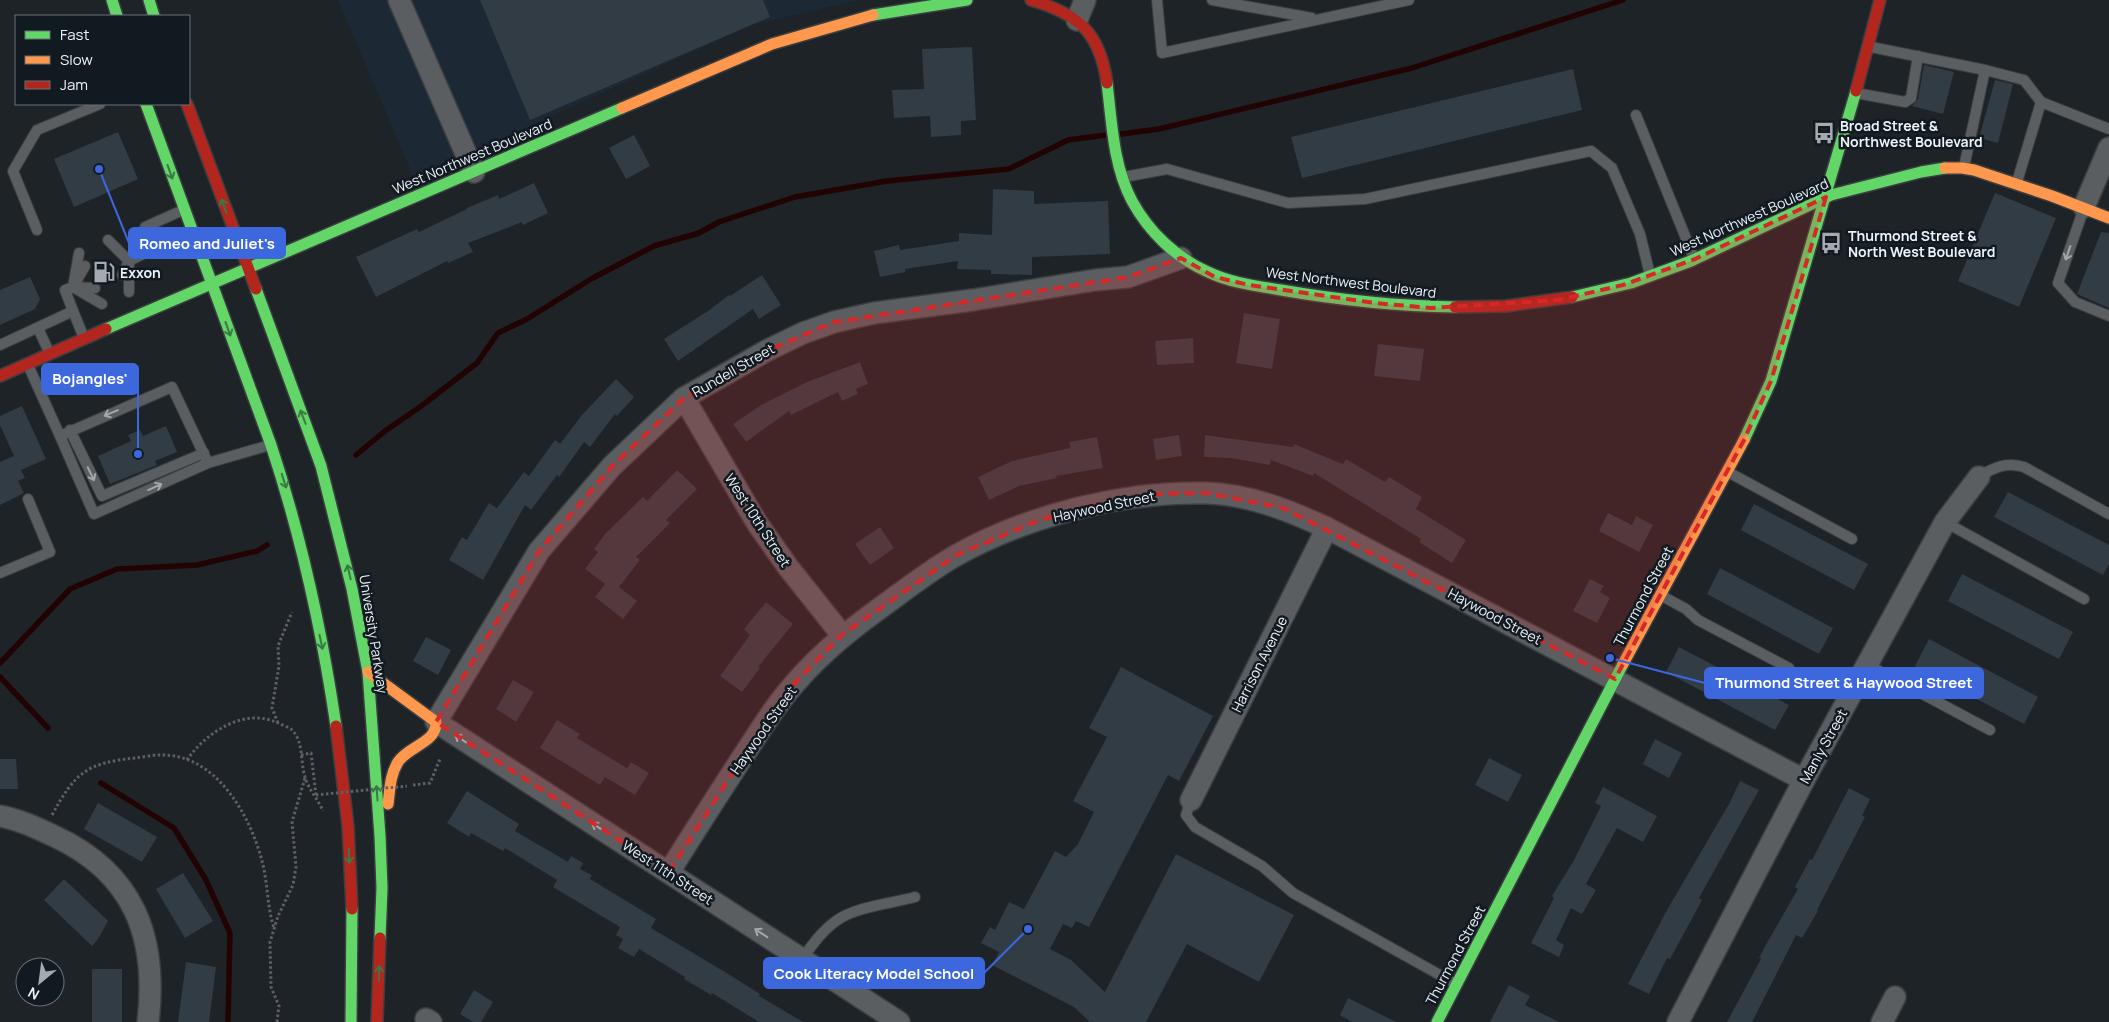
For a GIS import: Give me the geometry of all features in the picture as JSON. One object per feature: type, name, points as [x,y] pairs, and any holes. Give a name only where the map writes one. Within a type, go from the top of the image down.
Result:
[{"type":"main road","points":[[112,0],[117,15]]},
{"type":"main road","points":[[149,0],[154,15]]},
{"type":"main road","name":"West Northwest Boulevard","points":[[0,376],[211,283],[772,44],[871,15],[967,0]]},
{"type":"main road","name":"West Northwest Boulevard","points":[[1031,0],[1049,5],[1077,20],[1100,48],[1122,178],[1133,204],[1145,223],[1160,241],[1181,258],[1215,277],[1249,285],[1374,303],[1431,308],[1512,306],[1558,300],[1594,293],[1650,276],[1694,259],[1745,237],[1826,196],[1927,170],[1964,168],[2017,183],[2109,218]]},
{"type":"main road","name":"Thurmond Street","points":[[1437,1022],[1615,679],[1727,472],[1770,381],[1826,196],[1869,46],[1880,0]]},
{"type":"main road","points":[[146,105],[271,445],[290,504],[311,594],[331,688],[348,826],[352,966],[351,1022]]},
{"type":"main road","name":"University Parkway","points":[[187,105],[322,466],[352,590],[368,672],[380,836],[382,888],[377,1022]]},
{"type":"main road","points":[[368,672],[436,722],[437,727],[435,733],[404,754],[392,771],[386,819],[380,836]]},
{"type":"street","points":[[399,0],[474,172]]},
{"type":"street","points":[[1077,20],[1085,0]]},
{"type":"street","points":[[2084,208],[2109,148]]},
{"type":"street","name":"Rundell Street","points":[[436,722],[539,551],[612,466],[684,398],[766,351],[803,333],[834,322],[874,313],[973,300],[1095,280],[1128,278],[1181,258]]},
{"type":"street","name":"West 10th Street","points":[[684,398],[757,523],[788,567],[842,636]]},
{"type":"street","name":"Manly Street","points":[[1678,1022],[1804,780],[1945,522],[1979,477]]},
{"type":"street","name":"Haywood Street","points":[[669,872],[768,718],[797,681],[842,636],[929,573],[957,555],[994,538],[1040,520],[1088,506],[1160,494],[1206,493],[1249,499],[1284,508],[1327,528],[1804,780]]},
{"type":"street","name":"Harrison Avenue","points":[[1191,800],[1327,528]]},
{"type":"street","name":"West 11th Street","points":[[436,722],[899,1022]]},
{"type":"street","points":[[0,816],[43,831],[67,842],[96,860],[124,890],[136,912],[146,944],[150,977],[148,1022]]},
{"type":"street","points":[[1882,1022],[1895,998]]},
{"type":"lane","points":[[871,15],[874,0]]},
{"type":"lane","points":[[1157,0],[1162,53],[1409,0]]},
{"type":"lane","points":[[1212,0],[1318,20]]},
{"type":"lane","points":[[1869,46],[2024,80],[2041,102],[2109,130]]},
{"type":"lane","points":[[1855,93],[1905,102],[1910,98],[1918,56]]},
{"type":"lane","points":[[1964,168],[1985,70]]},
{"type":"lane","points":[[2017,183],[2041,102]]},
{"type":"lane","points":[[36,230],[13,171],[37,130],[98,105]]},
{"type":"lane","points":[[1636,115],[1694,259]]},
{"type":"lane","points":[[1122,178],[1167,169],[1288,203],[1365,199],[1591,152],[1612,168],[1640,234],[1650,276]]},
{"type":"lane","points":[[2084,208],[2058,283],[2075,302],[2109,316]]},
{"type":"lane","points":[[122,275],[129,261],[143,254],[145,227],[184,209]]},
{"type":"lane","points":[[108,240],[129,261],[129,292]]},
{"type":"lane","points":[[73,287],[79,254]]},
{"type":"lane","points":[[113,254],[129,261]]},
{"type":"lane","points":[[73,287],[85,266]]},
{"type":"lane","points":[[73,287],[102,304]]},
{"type":"lane","points":[[84,339],[65,290],[73,287],[95,288]]},
{"type":"lane","points":[[0,345],[73,311]]},
{"type":"lane","points":[[38,328],[49,353]]},
{"type":"lane","points":[[28,364],[94,514],[208,464],[271,445]]},
{"type":"lane","points":[[60,436],[172,387],[208,464]]},
{"type":"lane","points":[[70,430],[102,496],[204,453]]},
{"type":"lane","points":[[1979,477],[1995,467],[2013,464],[2024,468],[2109,514]]},
{"type":"lane","points":[[1727,472],[1852,539]]},
{"type":"lane","points":[[0,573],[50,552],[28,499]]},
{"type":"lane","points":[[1945,522],[2084,599]]},
{"type":"lane","points":[[1661,595],[1686,609],[1698,620],[1789,668]]},
{"type":"lane","points":[[1868,665],[1990,730]]},
{"type":"lane","points":[[1191,800],[1186,815],[1194,827],[1262,866],[1293,893],[1457,984]]},
{"type":"lane","points":[[802,959],[820,934],[838,919],[859,911],[915,897]]},
{"type":"path","points":[[279,724],[272,708],[279,666],[278,646],[297,599],[311,594]]},
{"type":"path","points":[[187,760],[200,743],[224,726],[251,717],[271,720],[292,730],[299,743],[305,778],[326,818]]},
{"type":"path","points":[[301,755],[311,753],[316,795],[430,783]]},
{"type":"path","points":[[43,831],[68,787],[80,775],[97,765],[128,758],[163,754],[187,760],[209,771],[229,791],[246,819],[262,860],[270,896],[271,918],[274,928]]},
{"type":"path","points":[[276,1022],[278,1006],[271,987],[270,942],[278,916],[293,885],[296,867],[292,822],[305,778]]},
{"type":"highlighted area","points":[[1826,197],[1771,381],[1744,440],[1615,679],[1283,508],[1206,493],[1160,494],[1088,506],[1040,520],[957,555],[842,635],[797,681],[768,718],[669,872],[436,722],[539,551],[612,466],[684,398],[766,351],[834,322],[1128,277],[1181,258],[1215,277],[1249,285],[1375,303],[1431,308],[1558,300],[1623,285],[1695,259]]},
{"type":"shaded area","points":[[338,0],[858,0],[752,25],[414,178]]},
{"type":"building","points":[[480,0],[763,0],[770,17],[530,120]]},
{"type":"building","points":[[972,47],[976,120],[961,121],[961,135],[931,137],[930,116],[894,118],[892,90],[924,89],[922,49]]},
{"type":"building","points":[[1924,65],[1954,72],[1943,114],[1912,106],[1918,99]]},
{"type":"building","points":[[1573,69],[1582,110],[1302,178],[1291,137]]},
{"type":"building","points":[[1995,80],[2013,84],[1998,143],[1979,138]]},
{"type":"building","points":[[118,132],[138,179],[74,207],[54,159]]},
{"type":"building","points":[[634,135],[650,166],[626,179],[609,148]]},
{"type":"building","points":[[534,183],[548,213],[523,225],[522,222],[468,243],[473,252],[448,263],[447,261],[376,297],[356,257],[417,229],[419,232],[498,195],[499,199]]},
{"type":"building","points":[[993,189],[1034,191],[1034,204],[1108,201],[1110,254],[1032,257],[1032,275],[991,274],[991,270],[957,269],[958,261],[905,269],[905,272],[880,277],[874,251],[899,245],[900,250],[959,241],[959,233],[992,235]]},
{"type":"building","points":[[1995,193],[2056,218],[2019,307],[1958,281]]},
{"type":"building","points":[[2101,232],[2109,233],[2109,308],[2077,294]]},
{"type":"building","points":[[762,275],[781,305],[759,319],[753,309],[678,361],[664,339]]},
{"type":"building","points":[[30,277],[40,299],[35,309],[0,325],[0,290]]},
{"type":"building","points":[[1244,313],[1280,319],[1272,369],[1236,363]]},
{"type":"building","points":[[1193,338],[1194,363],[1157,365],[1155,341]]},
{"type":"building","points":[[1378,344],[1424,349],[1420,381],[1374,376]]},
{"type":"building","points":[[860,362],[868,384],[856,389],[858,394],[842,401],[838,392],[791,415],[789,411],[746,442],[733,424],[761,405],[807,382]]},
{"type":"building","points":[[616,379],[634,397],[617,416],[615,414],[590,447],[584,442],[559,477],[557,475],[531,510],[525,505],[483,580],[449,560],[462,537],[467,540],[489,503],[497,508],[524,472],[529,476],[555,440],[560,444],[582,415]]},
{"type":"building","points":[[22,406],[46,459],[21,470],[25,478],[18,481],[24,493],[0,505],[0,462],[14,456],[0,425],[0,416]]},
{"type":"building","points":[[166,426],[177,452],[155,461],[157,465],[110,484],[98,456],[131,441],[128,435],[140,430],[143,436]]},
{"type":"building","points":[[1179,435],[1182,456],[1156,460],[1153,439]]},
{"type":"building","points":[[1205,435],[1293,447],[1294,444],[1343,464],[1346,459],[1385,482],[1389,477],[1422,497],[1416,509],[1466,540],[1452,563],[1419,542],[1421,539],[1314,473],[1313,476],[1271,460],[1270,465],[1231,458],[1204,457]]},
{"type":"building","points":[[1097,437],[1103,468],[1056,476],[1057,478],[1019,486],[989,500],[978,477],[1012,461],[1070,448],[1069,442]]},
{"type":"building","points":[[677,470],[697,489],[666,520],[670,523],[636,557],[640,560],[619,587],[637,601],[623,619],[595,597],[605,584],[585,569],[598,552],[594,549],[605,534],[643,497],[647,501]]},
{"type":"building","points":[[2008,492],[2109,545],[2109,564],[2103,575],[1994,517]]},
{"type":"building","points":[[1754,504],[1868,564],[1854,590],[1741,530]]},
{"type":"building","points":[[1608,513],[1632,525],[1636,516],[1653,525],[1639,552],[1599,531]]},
{"type":"building","points":[[880,527],[894,548],[870,565],[855,544]]},
{"type":"building","points":[[1720,568],[1833,628],[1819,654],[1707,594]]},
{"type":"building","points":[[1962,574],[2073,632],[2059,659],[1948,601]]},
{"type":"building","points":[[1590,579],[1604,586],[1600,592],[1610,598],[1597,623],[1573,611]]},
{"type":"building","points":[[766,602],[793,624],[758,667],[760,668],[742,692],[720,676],[750,635],[744,629]]},
{"type":"building","points":[[426,637],[451,650],[438,675],[413,661]]},
{"type":"building","points":[[1929,639],[2038,697],[2024,724],[1915,666]]},
{"type":"building","points":[[1679,647],[1789,705],[1775,730],[1666,672]]},
{"type":"building","points":[[1121,667],[1213,716],[1179,781],[1168,775],[1089,927],[1076,921],[1072,928],[1063,924],[1050,949],[1071,960],[1105,992],[1176,854],[1294,915],[1259,982],[1187,944],[1146,1022],[1090,1022],[1074,1007],[992,965],[999,952],[981,943],[990,927],[995,930],[1009,902],[1024,909],[1055,851],[1066,857],[1078,844],[1094,812],[1073,801],[1107,737],[1089,728]]},
{"type":"building","points":[[513,680],[534,692],[516,722],[496,709]]},
{"type":"building","points":[[557,720],[580,734],[577,738],[627,768],[631,762],[649,773],[635,795],[605,777],[600,785],[540,748]]},
{"type":"building","points":[[1655,739],[1682,753],[1669,778],[1643,764]]},
{"type":"building","points":[[1489,758],[1522,775],[1508,802],[1475,785]]},
{"type":"building","points":[[0,759],[16,759],[18,789],[0,789]]},
{"type":"building","points":[[1740,781],[1759,790],[1699,898],[1702,900],[1670,959],[1667,958],[1649,994],[1628,984],[1667,910],[1729,804]]},
{"type":"building","points":[[1603,787],[1657,816],[1643,842],[1617,828],[1586,884],[1596,890],[1582,914],[1571,908],[1556,940],[1564,945],[1559,957],[1531,943],[1554,898],[1552,896],[1573,862],[1601,806],[1595,803]]},
{"type":"building","points":[[1849,788],[1870,799],[1862,816],[1865,817],[1818,911],[1802,938],[1796,935],[1752,1022],[1727,1022],[1761,959],[1759,958],[1768,941],[1798,889],[1795,887],[1810,859],[1812,860]]},
{"type":"building","points":[[467,791],[519,824],[515,831],[568,862],[571,856],[583,863],[580,869],[592,875],[590,879],[656,919],[651,928],[803,1022],[759,1022],[712,993],[711,995],[684,979],[685,977],[639,949],[634,957],[618,948],[623,939],[616,935],[620,927],[553,887],[557,880],[505,848],[503,851],[471,833],[469,837],[447,823]]},
{"type":"building","points":[[98,803],[157,837],[142,862],[84,829]]},
{"type":"building","points":[[183,873],[213,921],[185,938],[156,889]]},
{"type":"building","points":[[64,879],[108,921],[92,946],[44,900]]},
{"type":"building","points":[[186,962],[216,967],[209,1022],[178,1022]]},
{"type":"building","points":[[92,969],[122,969],[122,1022],[92,1022]]},
{"type":"building","points":[[1509,985],[1530,996],[1525,1005],[1559,1022],[1490,1022]]},
{"type":"building","points":[[474,990],[493,1002],[481,1022],[473,1022],[460,1014]]},
{"type":"building","points":[[1348,998],[1396,1022],[1352,1022],[1340,1015]]},
{"type":"waterway","points":[[1121,134],[1159,129],[1412,68],[1623,0]]},
{"type":"waterway","points":[[356,455],[385,431],[420,407],[477,363],[498,333],[527,319],[591,279],[654,246],[699,233],[719,222],[795,197],[887,181],[1009,169],[1068,140],[1106,135]]},
{"type":"waterway","points":[[0,663],[70,589],[117,569],[197,565],[257,551],[267,545]]},
{"type":"waterway","points":[[0,677],[48,728]]},
{"type":"waterway","points":[[101,783],[174,828],[206,880],[230,933],[228,1022]]},
{"type":"traffic: fast","points":[[112,0],[117,15]]},
{"type":"traffic: fast","points":[[149,0],[154,15]]},
{"type":"traffic: fast","points":[[873,15],[967,0]]},
{"type":"traffic: fast","points":[[1107,83],[1114,144],[1126,187],[1132,201],[1147,223],[1174,252],[1196,266],[1217,276],[1253,285],[1368,302],[1455,307]]},
{"type":"traffic: fast","points":[[1744,440],[1771,381],[1856,91]]},
{"type":"traffic: fast","points":[[146,105],[282,479],[310,584],[336,726]]},
{"type":"traffic: fast","points":[[106,329],[622,108]]},
{"type":"traffic: fast","points":[[1572,297],[1631,283],[1691,261],[1831,195],[1921,172],[1945,168]]},
{"type":"traffic: fast","points":[[256,289],[321,466],[352,589],[368,672],[380,836],[382,888],[380,938]]},
{"type":"traffic: fast","points":[[1437,1022],[1623,664]]},
{"type":"traffic: fast","points":[[351,1022],[352,909]]},
{"type":"traffic: slow","points":[[622,108],[772,44],[873,15]]},
{"type":"traffic: slow","points":[[1945,168],[1974,170],[2052,196],[2109,218]]},
{"type":"traffic: slow","points":[[1623,664],[1744,440]]},
{"type":"traffic: slow","points":[[368,672],[436,722],[432,735],[408,752],[395,767],[388,804]]},
{"type":"traffic: jam","points":[[1031,0],[1062,12],[1084,28],[1093,38],[1099,51],[1107,83]]},
{"type":"traffic: jam","points":[[1856,91],[1880,0]]},
{"type":"traffic: jam","points":[[187,105],[256,289]]},
{"type":"traffic: jam","points":[[1455,307],[1506,306],[1572,297]]},
{"type":"traffic: jam","points":[[0,376],[106,329]]},
{"type":"traffic: jam","points":[[336,726],[348,826],[352,909]]},
{"type":"traffic: jam","points":[[377,1022],[380,938]]},
{"type":"place","name":"Broad Street & Northwest Boulevard","points":[[1824,133]]},
{"type":"place","name":"Romeo and Juliet's","points":[[99,169]]},
{"type":"place","name":"Thurmond Street & North West Boulevard","points":[[1831,243]]},
{"type":"place","name":"Exxon","points":[[104,272]]},
{"type":"place","name":"Bojangles'","points":[[138,454]]},
{"type":"place","name":"Thurmond Street & Haywood Street","points":[[1610,658]]},
{"type":"place","name":"Cook Literacy Model School","points":[[1028,929]]}]
